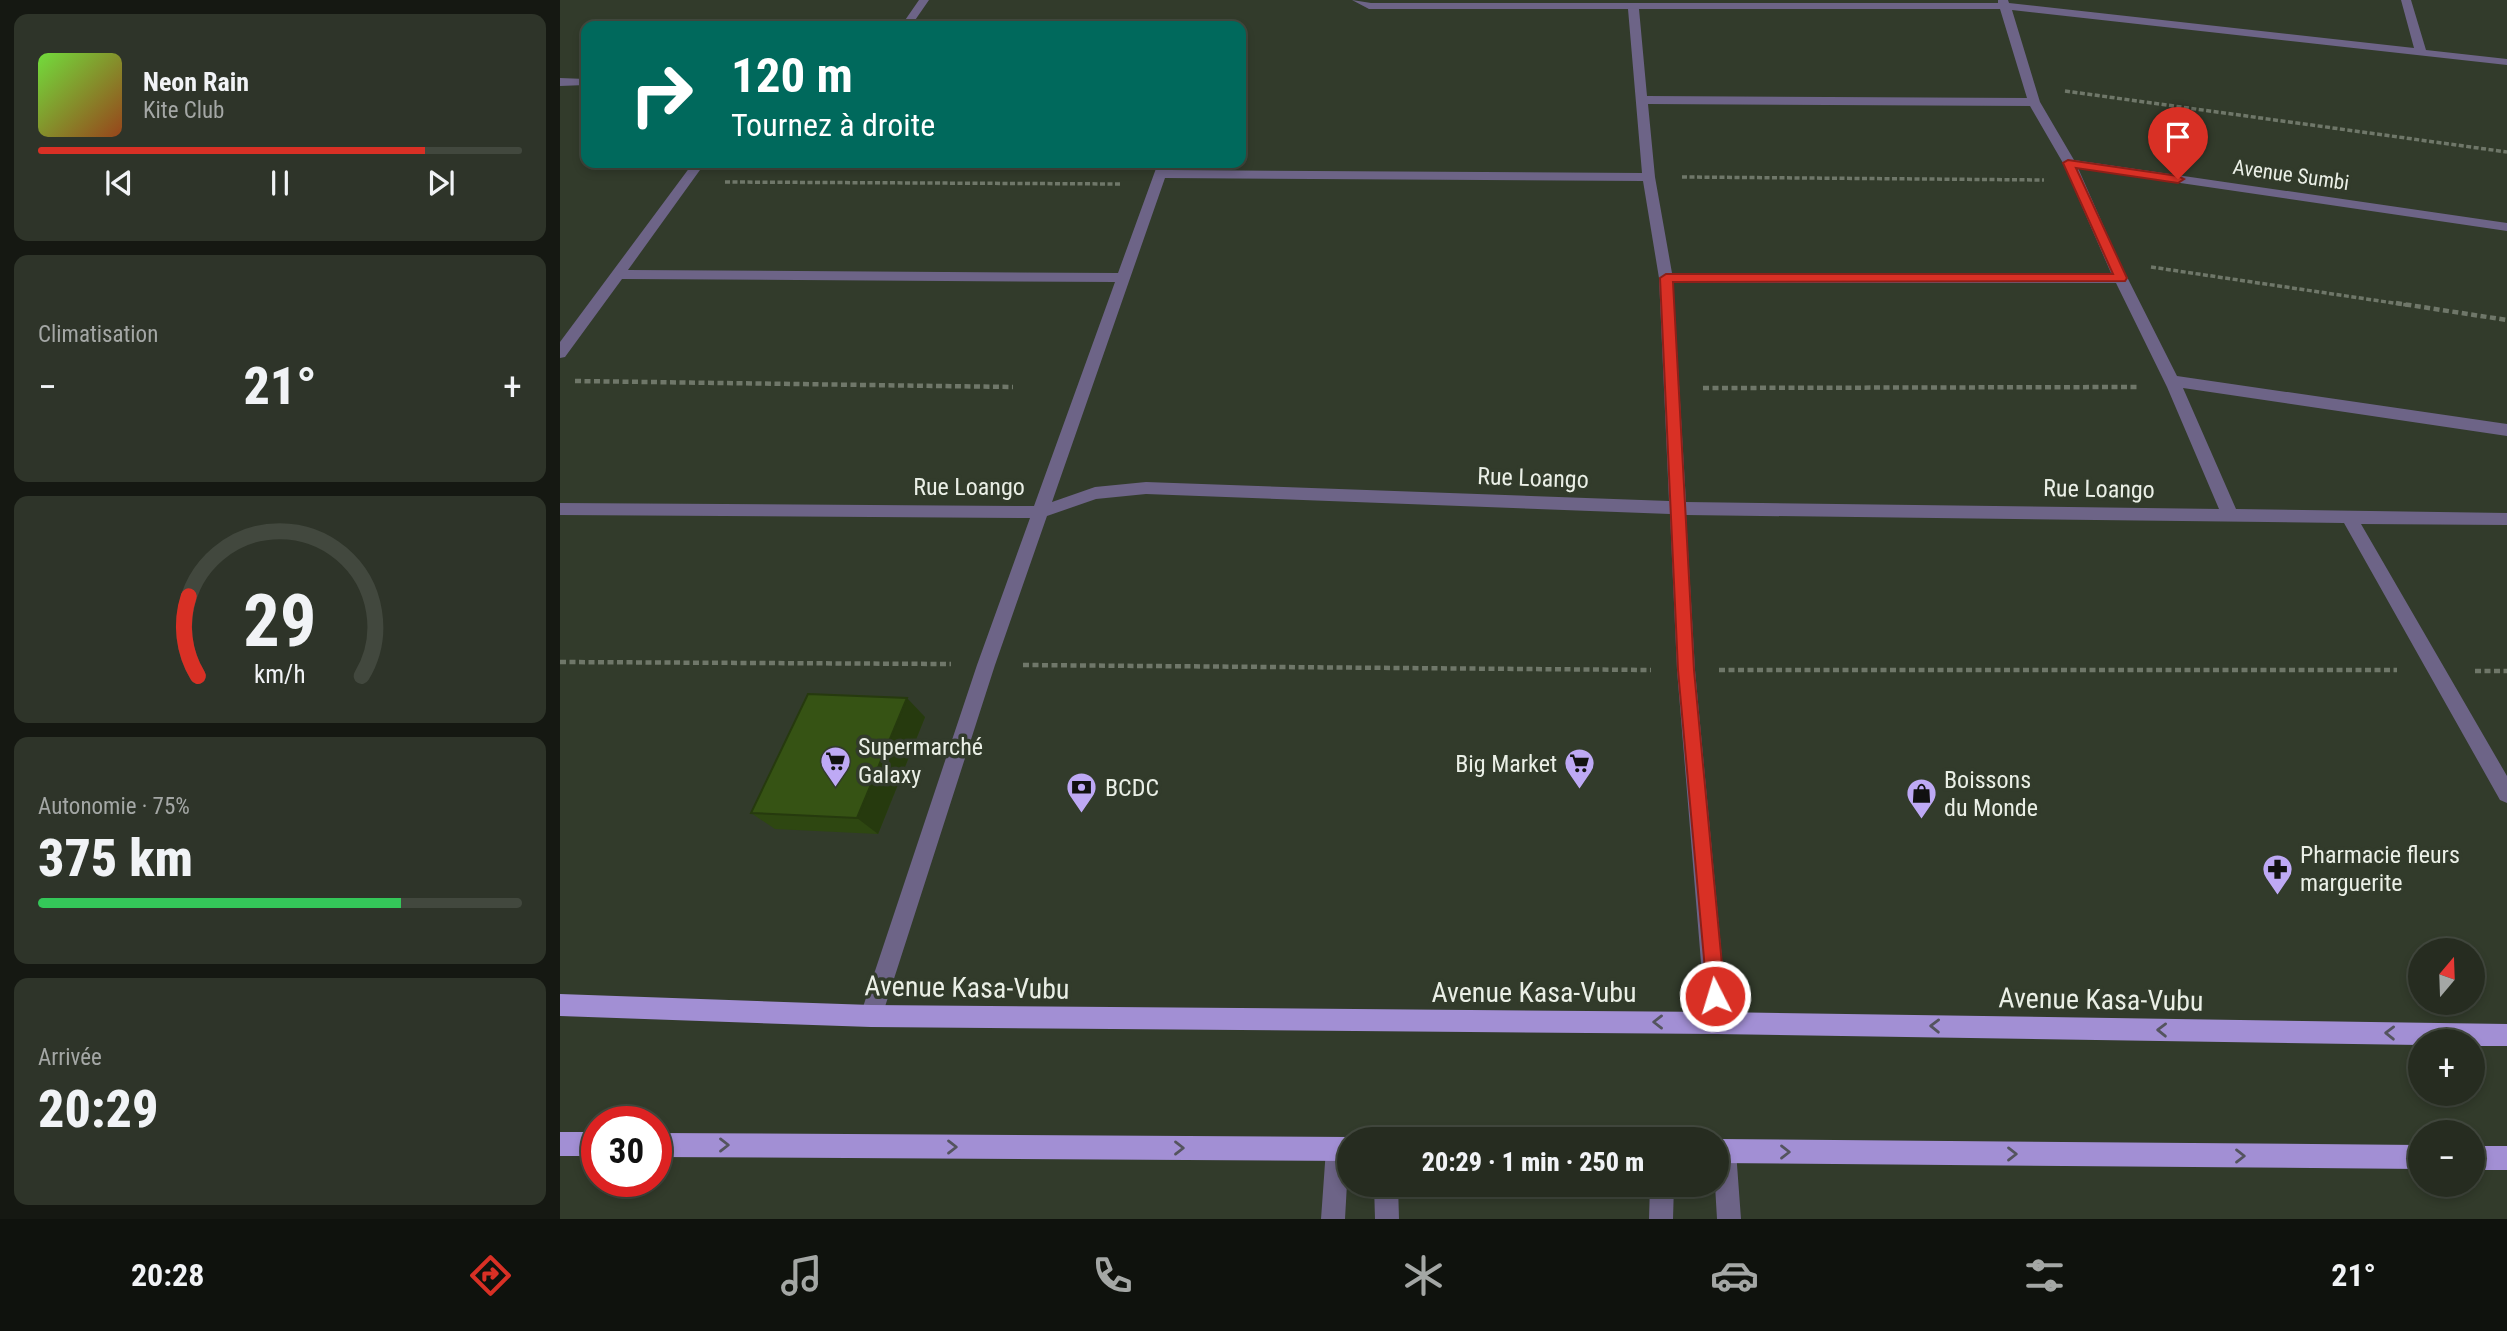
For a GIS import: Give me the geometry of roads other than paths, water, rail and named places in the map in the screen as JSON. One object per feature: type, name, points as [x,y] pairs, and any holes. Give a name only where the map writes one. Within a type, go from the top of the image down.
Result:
[{"type":"main road","name":"Avenue Kasa-Vubu","points":[[560,1005],[871,1016],[1717,1023],[2507,1035]]},
{"type":"main road","points":[[560,1144],[581,1144]]},
{"type":"main road","points":[[672,1145],[1337,1149]]},
{"type":"main road","points":[[1729,1151],[2408,1157]]},
{"type":"main road","points":[[2485,1158],[2507,1158]]},
{"type":"street","points":[[909,21],[924,0]]},
{"type":"street","points":[[1357,0],[1369,6],[1408,3],[1600,3],[1633,7],[2004,3],[2507,62]]},
{"type":"street","points":[[2406,0],[2421,51]]},
{"type":"street","points":[[2004,3],[2035,102],[2068,163],[2112,261],[2174,384],[2230,515]]},
{"type":"street","points":[[1633,7],[1649,177],[1666,278],[1686,670],[1717,1023]]},
{"type":"street","points":[[560,82],[581,82]]},
{"type":"street","points":[[1642,100],[2035,102]]},
{"type":"street","name":"Avenue Sumbi","points":[[2068,163],[2507,227]]},
{"type":"street","points":[[560,353],[695,168]]},
{"type":"street","points":[[871,1016],[986,664],[1161,174],[1649,177]]},
{"type":"street","points":[[620,274],[1125,278]]},
{"type":"street","points":[[1666,278],[2121,278]]},
{"type":"street","points":[[2174,384],[2507,430]]},
{"type":"street","name":"Rue Loango","points":[[560,509],[1041,512],[1095,493],[1146,488],[1676,508],[2507,519]]},
{"type":"street","points":[[2348,515],[2507,794]]},
{"type":"street","points":[[1333,1219],[1337,1194]]},
{"type":"street","points":[[1386,1197],[1387,1219]]},
{"type":"street","points":[[1661,1219],[1662,1197]]},
{"type":"street","points":[[1726,1197],[1729,1219]]},
{"type":"place","name":"Supermarché Galaxy","points":[[835,788]]},
{"type":"place","name":"Big Market","points":[[1580,791]]},
{"type":"place","name":"BCDC","points":[[1082,815]]},
{"type":"place","name":"Boissons du Monde","points":[[1921,821]]},
{"type":"place","name":"Pharmacie fleurs marguerite","points":[[2277,896]]}]
